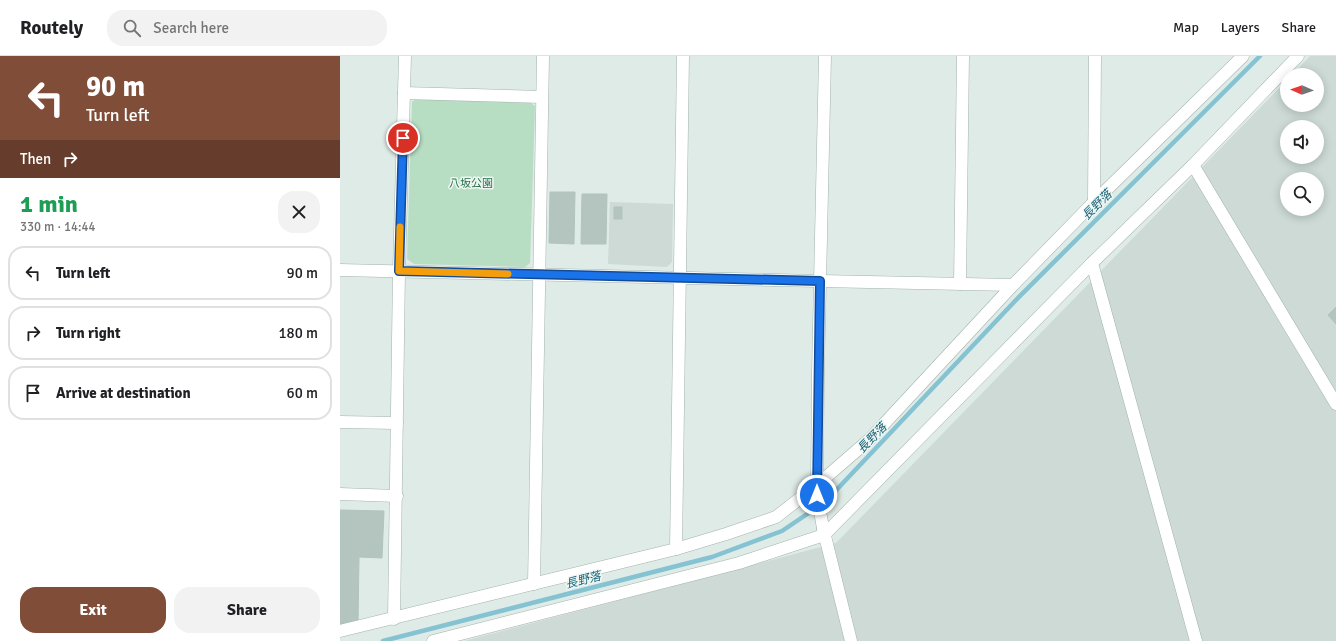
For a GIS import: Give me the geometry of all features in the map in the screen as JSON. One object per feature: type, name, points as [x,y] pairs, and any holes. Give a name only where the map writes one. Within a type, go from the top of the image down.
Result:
[{"type":"street","points":[[394,619],[399,271],[405,56]]},
{"type":"street","points":[[534,584],[538,274],[543,56]]},
{"type":"street","points":[[676,549],[683,56]]},
{"type":"street","points":[[825,56],[817,490],[824,531],[851,641]]},
{"type":"street","points":[[960,284],[963,56]]},
{"type":"street","points":[[1094,202],[1095,56]]},
{"type":"street","points":[[1230,56],[1230,68]]},
{"type":"street","points":[[340,631],[676,549],[776,518],[817,490],[870,439],[1094,202],[1242,56]]},
{"type":"street","points":[[433,641],[739,563],[824,531],[1092,263],[1193,165],[1298,56]]},
{"type":"street","points":[[404,93],[542,97]]},
{"type":"street","points":[[1193,165],[1336,404]]},
{"type":"street","points":[[1092,263],[1196,641]]},
{"type":"street","points":[[340,270],[1013,286]]},
{"type":"street","points":[[340,422],[397,423]]},
{"type":"street","points":[[340,494],[396,496]]},
{"type":"shaded area","points":[[1310,56],[1336,56],[1336,641],[464,641],[836,543],[1280,87],[1280,112],[1324,112],[1324,68],[1299,68]]},
{"type":"shaded area","points":[[610,202],[673,204],[672,262],[667,267],[608,264]]},
{"type":"green space","name":"八坂公園","points":[[417,98],[529,102],[535,106],[530,263],[525,267],[414,264],[407,259],[412,102]]},
{"type":"building","points":[[550,192],[575,192],[574,244],[549,243]]},
{"type":"building","points":[[582,194],[607,194],[606,244],[581,244]]},
{"type":"building","points":[[614,207],[622,207],[622,219],[614,219]]},
{"type":"building","points":[[1336,307],[1336,324],[1328,315]]},
{"type":"building","points":[[340,510],[384,511],[382,558],[359,557],[358,623],[340,628]]},
{"type":"waterway","name":"長野落","points":[[383,641],[712,557],[782,531],[825,502],[1016,300],[1260,56]]},
{"type":"slow traffic","points":[[400,227],[399,271],[508,274]]},
{"type":"route","points":[[403,138],[399,271],[820,281],[817,495]]}]
